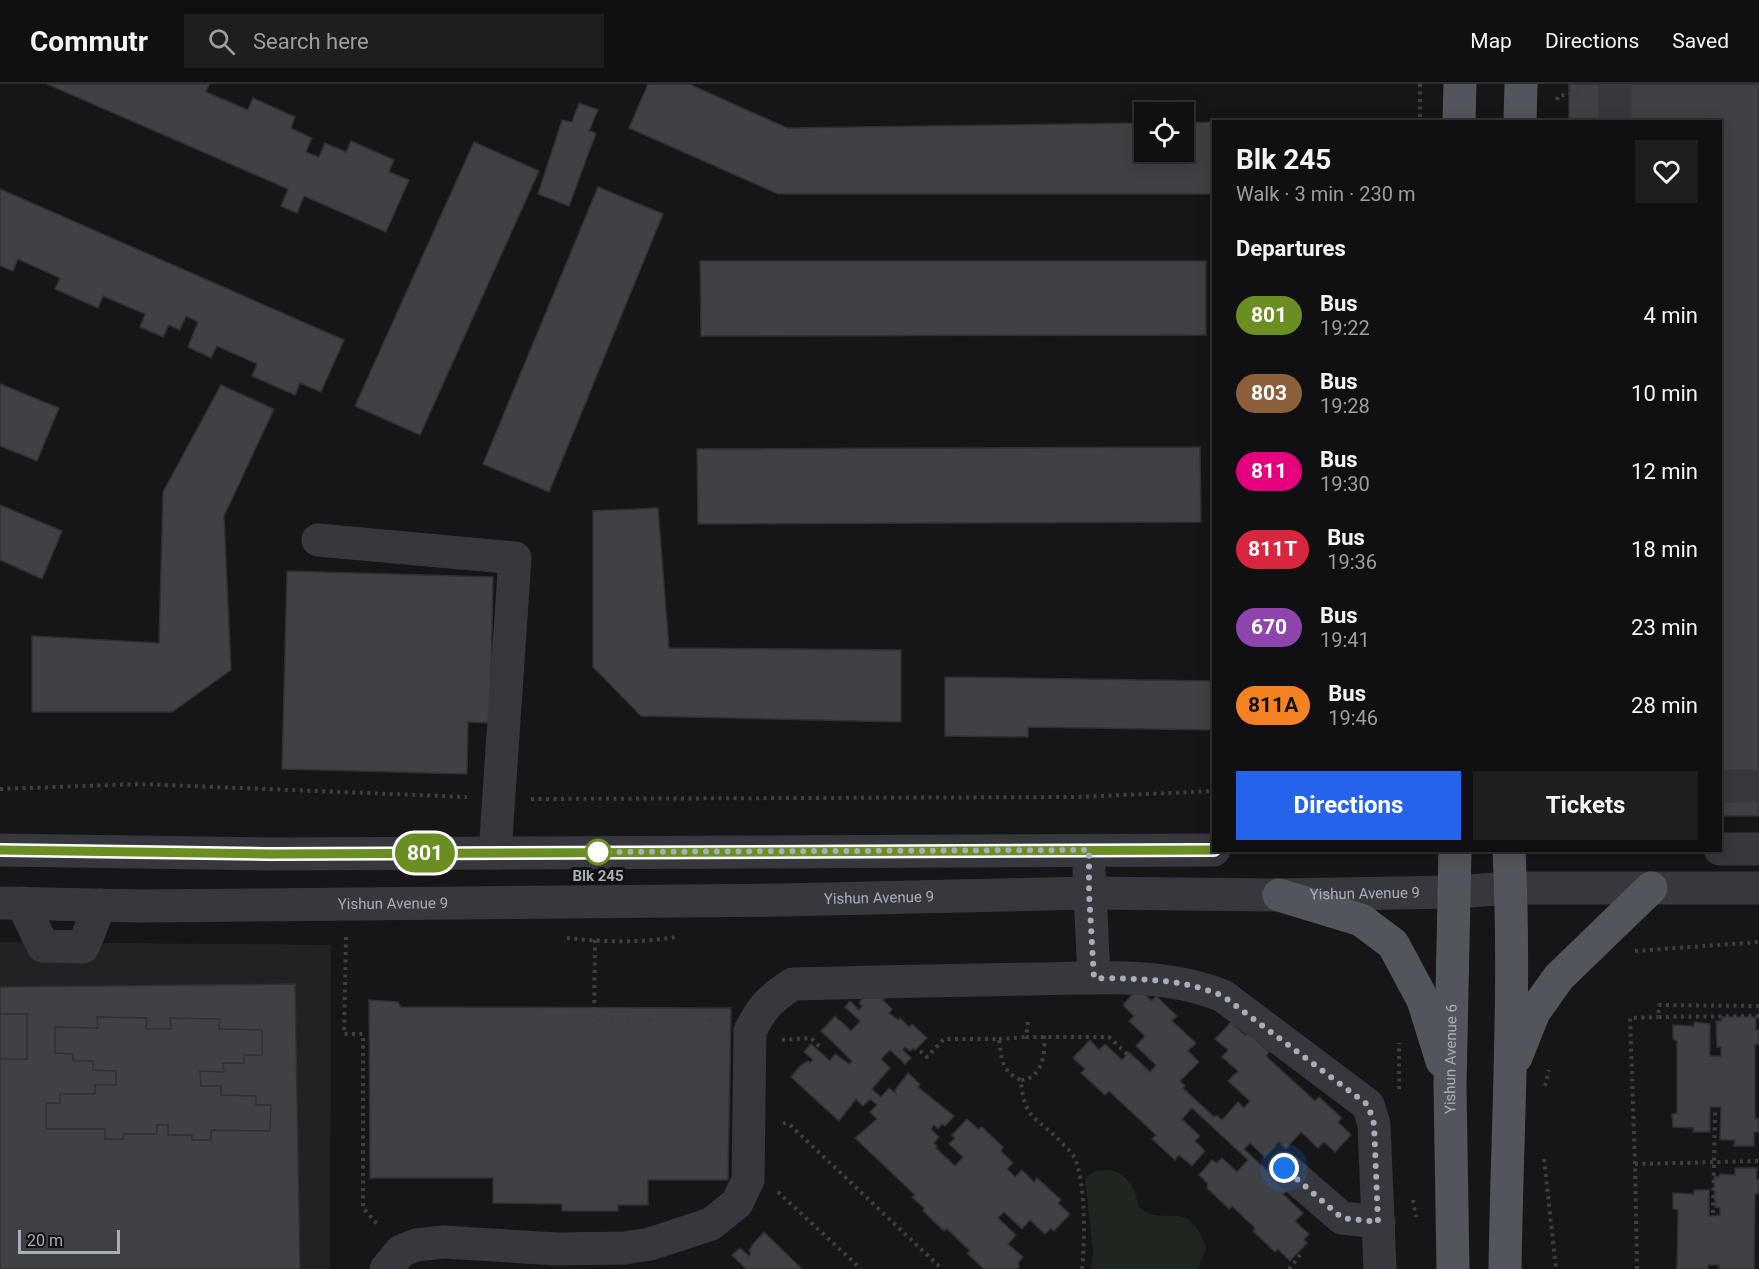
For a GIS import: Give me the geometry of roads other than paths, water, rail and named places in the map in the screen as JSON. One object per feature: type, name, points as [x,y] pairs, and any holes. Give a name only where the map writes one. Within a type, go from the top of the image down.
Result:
[{"type":"main road","points":[[1459,120],[1460,84]]},
{"type":"main road","points":[[1520,120],[1521,84]]},
{"type":"main road","name":"Yishun Avenue 6","points":[[1453,1269],[1450,1086],[1455,852]]},
{"type":"main road","points":[[1506,1269],[1510,1072],[1509,852]]},
{"type":"main road","points":[[1510,1072],[1534,1012],[1559,977],[1651,888]]},
{"type":"main road","points":[[1279,895],[1361,920],[1393,944],[1423,1000],[1450,1086]]},
{"type":"street","points":[[1615,84],[1615,120]]},
{"type":"street","points":[[318,540],[515,558],[495,853]]},
{"type":"street","points":[[1722,786],[1759,786]]},
{"type":"street","points":[[1722,849],[1759,849]]},
{"type":"street","points":[[0,850],[269,854],[1212,850]]},
{"type":"street","points":[[1089,850],[1094,978]]},
{"type":"street","points":[[914,852],[915,897]]},
{"type":"street","name":"Yishun Avenue 9","points":[[11,903],[100,905],[760,900],[1089,893],[1279,895],[1455,892],[1511,888],[1759,888]]},
{"type":"street","points":[[394,1260],[416,1245],[444,1242],[556,1249],[625,1248],[650,1244],[711,1224],[737,1203],[748,1180],[750,1030],[760,1010],[776,995],[793,984],[1094,978],[1164,980],[1203,988],[1223,996],[1368,1105],[1374,1124],[1380,1269]]},
{"type":"street","points":[[1284,1168],[1342,1218],[1378,1222]]},
{"type":"place","name":"Blk 245","points":[[598,852]]}]
